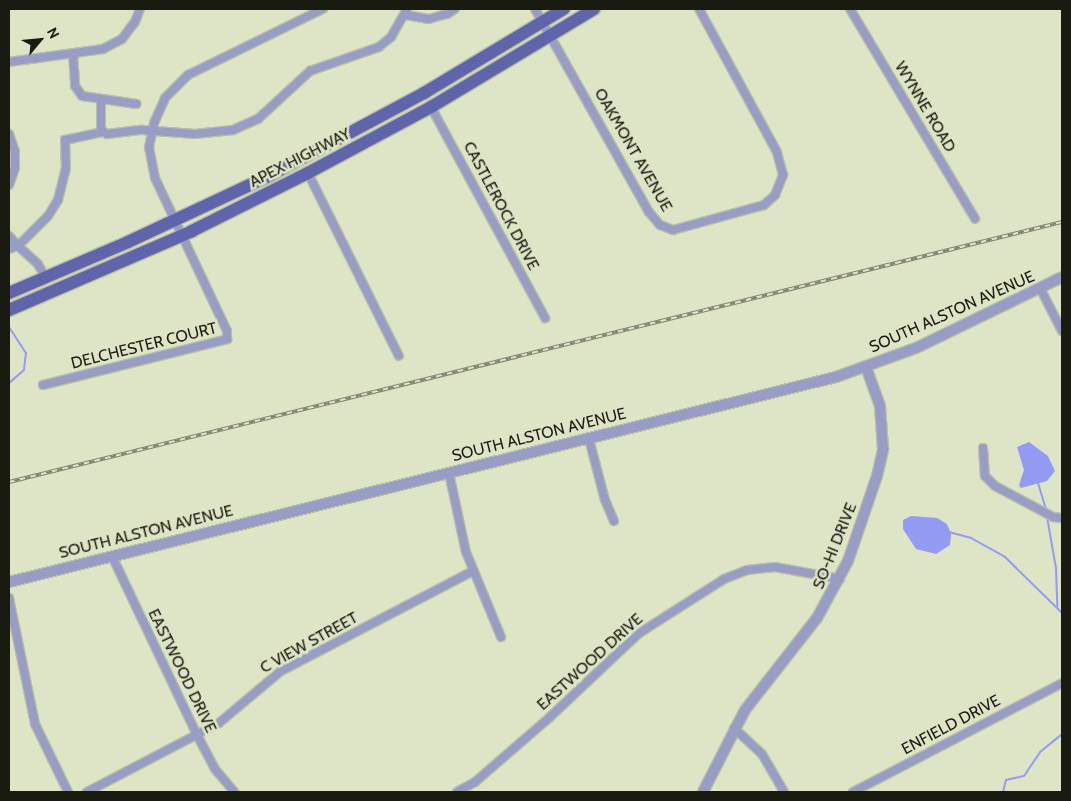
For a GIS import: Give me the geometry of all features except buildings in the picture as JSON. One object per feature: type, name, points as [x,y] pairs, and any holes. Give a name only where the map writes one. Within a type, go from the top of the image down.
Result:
[{"type":"main road","name":"APEX HIGHWAY","points":[[9,293],[174,222],[338,140],[564,9]]},
{"type":"main road","name":"APEX HIGHWAY","points":[[9,310],[181,235],[308,174],[431,107],[594,9]]},
{"type":"street","points":[[9,62],[45,54],[92,53],[114,45],[130,30],[140,9]]},
{"type":"street","points":[[181,235],[150,163],[152,130],[165,98],[188,75],[323,9]]},
{"type":"street","points":[[9,249],[18,246],[48,216],[58,200],[66,169],[65,140],[103,132],[152,130],[215,134],[246,125],[269,109],[310,71],[379,47],[391,37],[406,12],[429,19],[447,14],[455,9]]},
{"type":"street","name":"OAKMONT AVENUE","points":[[536,9],[552,34],[649,212],[660,225],[673,230],[764,205],[775,195],[783,175],[777,152],[699,9]]},
{"type":"street","name":"WYNNE ROAD","points":[[850,9],[975,219]]},
{"type":"street","points":[[74,54],[77,92],[82,96],[101,101],[136,104]]},
{"type":"street","points":[[101,101],[103,132]]},
{"type":"street","name":"CASTLEROCK DRIVE","points":[[431,107],[545,318]]},
{"type":"street","points":[[9,134],[15,152],[16,168],[9,184]]},
{"type":"street","points":[[308,174],[399,356]]},
{"type":"street","name":"DELCHESTER COURT","points":[[43,386],[227,339],[227,331],[181,235]]},
{"type":"street","points":[[9,236],[38,264],[46,278]]},
{"type":"street","name":"SOUTH ALSTON AVENUE","points":[[9,582],[836,377],[916,348],[1062,277]]},
{"type":"street","points":[[1040,288],[1062,331]]},
{"type":"street","name":"SO-HI DRIVE","points":[[703,792],[734,728],[761,688],[817,618],[840,579],[872,493],[883,450],[880,406],[866,367]]},
{"type":"street","points":[[589,438],[605,500],[614,521]]},
{"type":"street","points":[[983,448],[985,476],[995,486],[1053,517],[1062,518]]},
{"type":"street","points":[[449,473],[457,523],[473,571],[501,637]]},
{"type":"street","name":"EASTWOOD DRIVE","points":[[112,556],[197,735],[215,769],[234,792]]},
{"type":"street","name":"EASTWOOD DRIVE","points":[[457,792],[475,782],[550,716],[638,634],[724,579],[747,570],[775,567],[840,579]]},
{"type":"street","name":"C VIEW STREET","points":[[87,792],[197,735],[229,716],[281,671],[473,571]]},
{"type":"street","points":[[9,598],[35,724],[68,792]]},
{"type":"street","name":"ENFIELD DRIVE","points":[[853,792],[1062,683]]},
{"type":"street","points":[[734,728],[762,754],[784,792]]},
{"type":"water","points":[[1029,442],[1048,456],[1055,471],[1047,481],[1021,488],[1019,485],[1024,470],[1017,447]]},
{"type":"water","points":[[911,516],[937,518],[947,524],[951,534],[950,545],[936,554],[916,549],[903,529],[903,520]]},
{"type":"waterway","points":[[9,327],[26,353],[24,370],[9,383]]},
{"type":"waterway","points":[[1038,483],[1046,510]]},
{"type":"waterway","points":[[1047,517],[1056,568],[1057,606]]},
{"type":"waterway","points":[[949,532],[971,538],[1005,557],[1062,613]]},
{"type":"waterway","points":[[1003,792],[1006,780],[1024,776],[1040,752],[1062,734]]},
{"type":"railway","points":[[9,482],[1062,222]]}]
